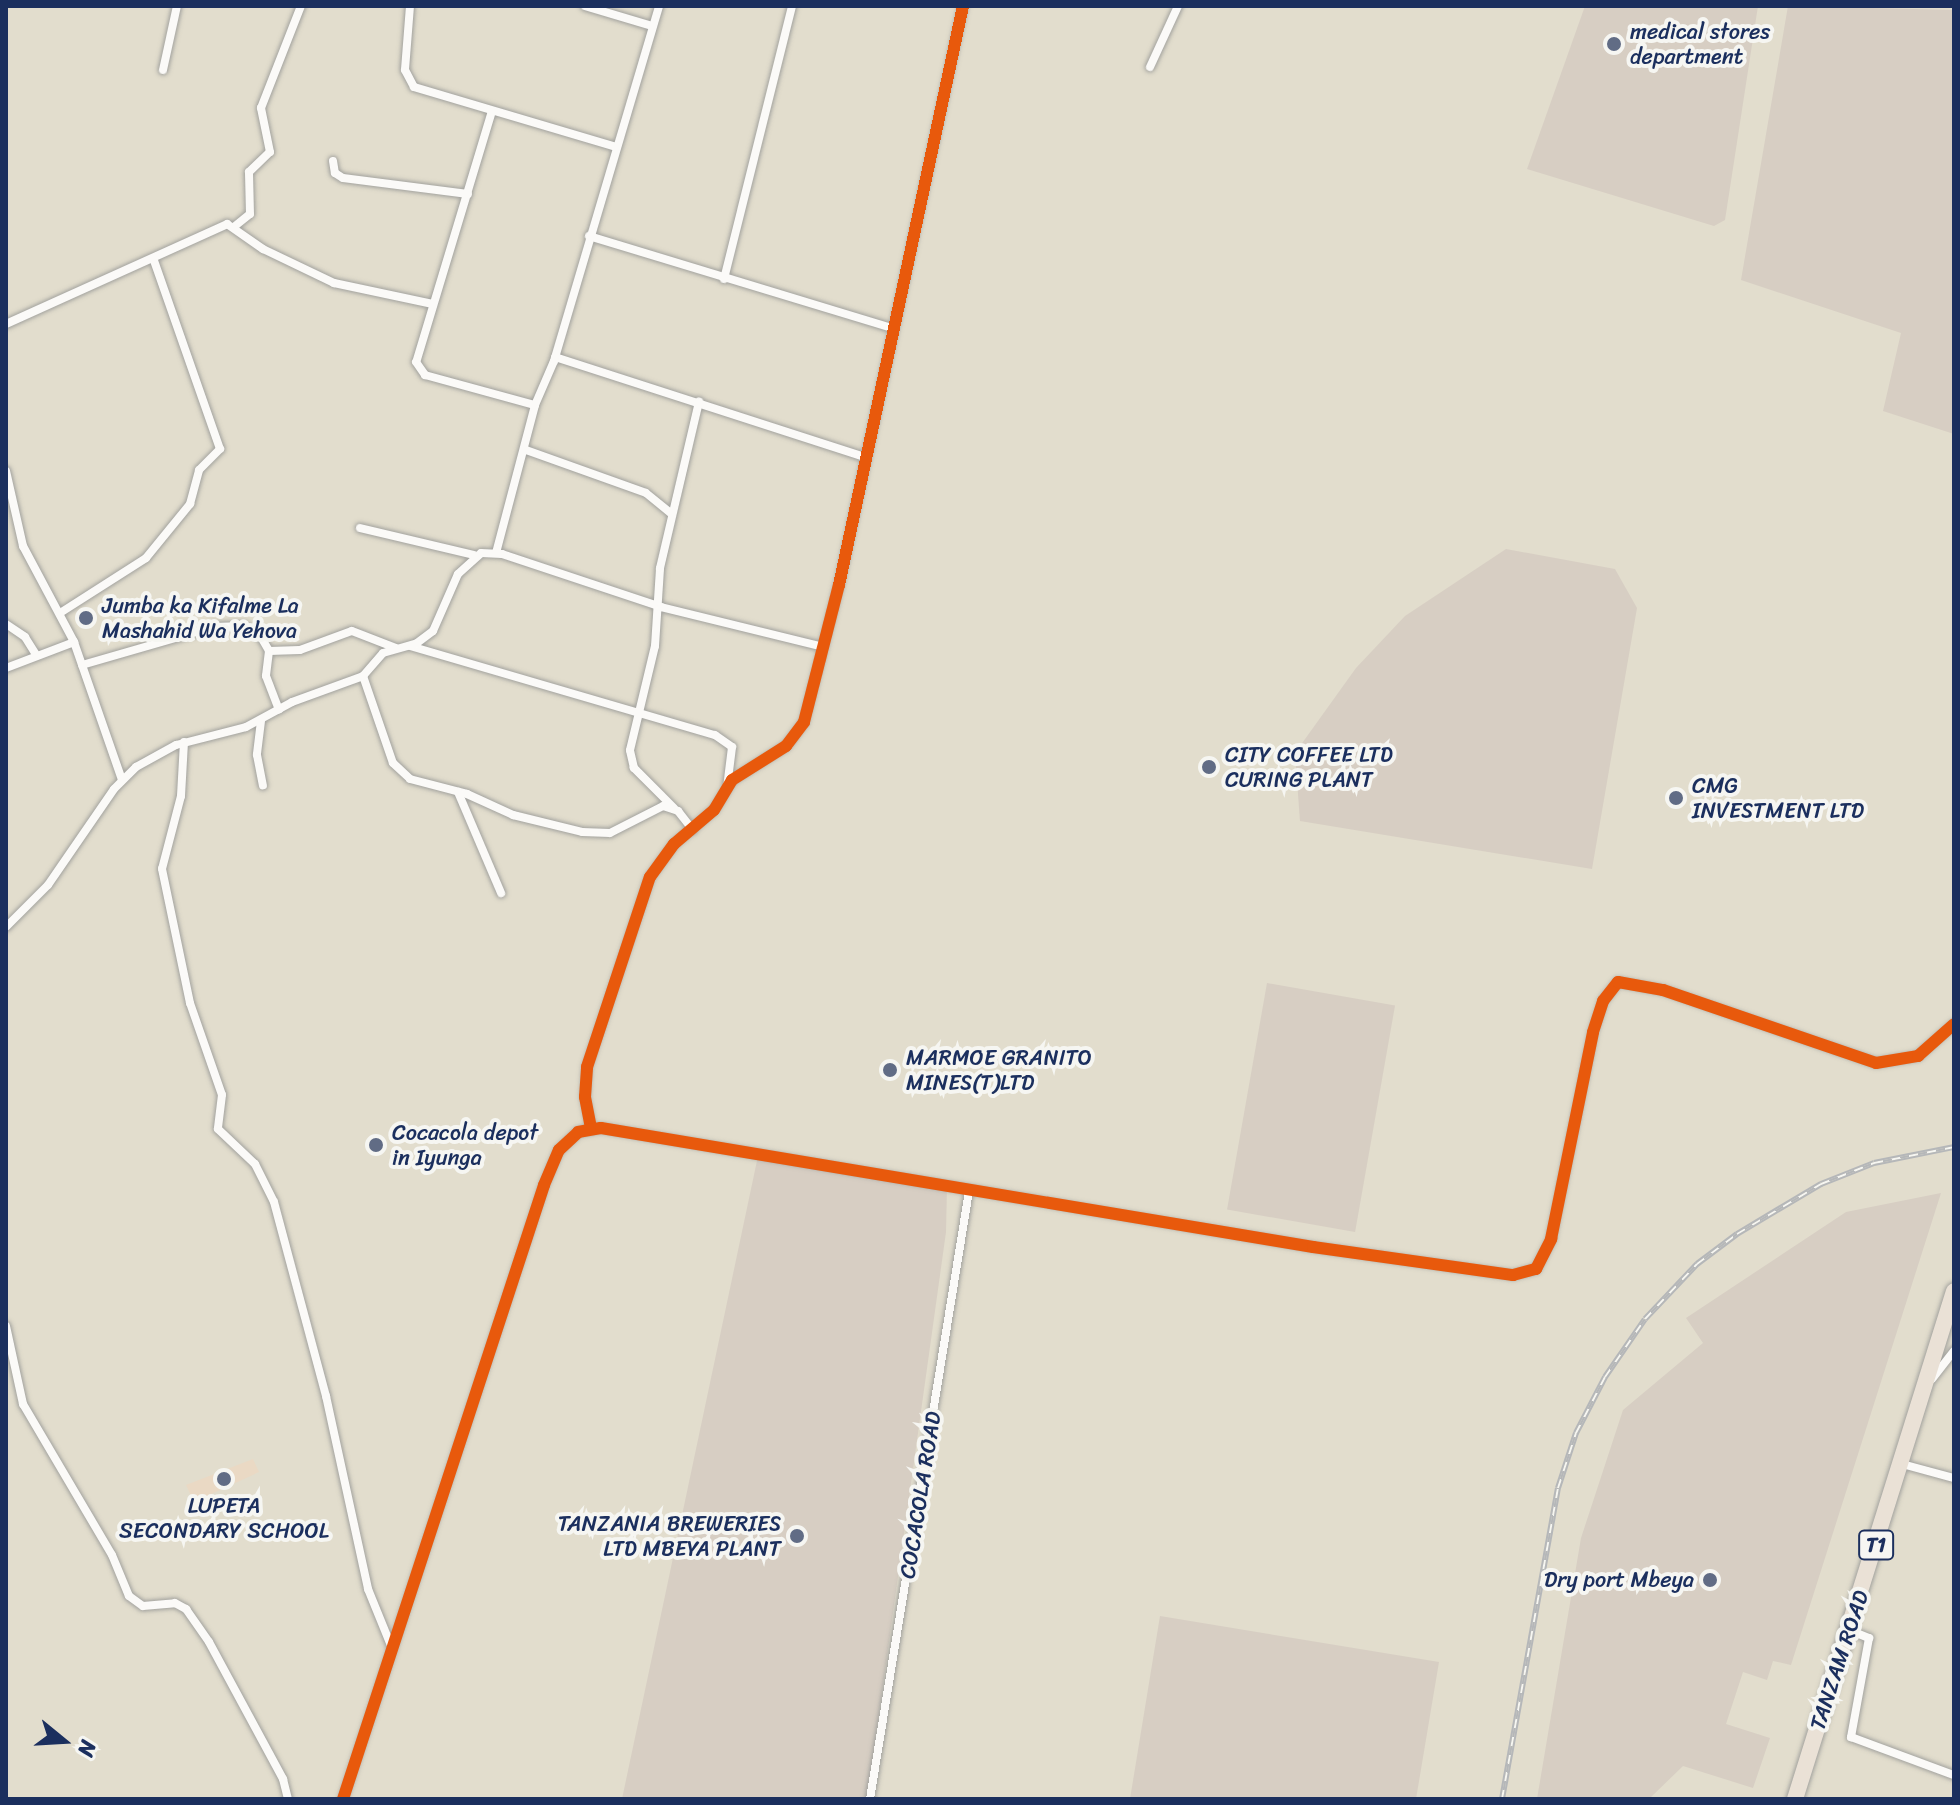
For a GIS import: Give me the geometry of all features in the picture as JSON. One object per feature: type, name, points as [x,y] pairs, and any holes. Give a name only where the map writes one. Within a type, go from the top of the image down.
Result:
[{"type":"highway","name":"TANZAM ROAD","points":[[1795,1799],[1949,1322],[1954,1291]]},
{"type":"street","points":[[163,70],[177,6]]},
{"type":"street","points":[[235,226],[250,214],[249,172],[270,152],[261,108],[301,6]]},
{"type":"street","points":[[410,6],[409,83],[616,147]]},
{"type":"street","points":[[585,6],[652,26]]},
{"type":"street","points":[[496,553],[526,450],[535,405],[555,357],[659,6]]},
{"type":"street","points":[[724,279],[792,6]]},
{"type":"street","points":[[591,1128],[585,1097],[587,1067],[644,892],[664,855],[693,830],[748,766],[798,734],[839,585],[891,328],[963,6]]},
{"type":"street","points":[[1150,67],[1178,6]]},
{"type":"street","points":[[492,111],[416,353],[419,370],[535,405]]},
{"type":"street","points":[[333,161],[335,173],[343,178],[468,194]]},
{"type":"street","points":[[6,324],[224,225],[235,226],[263,249],[334,283],[433,304]]},
{"type":"street","points":[[589,236],[891,328]]},
{"type":"street","points":[[60,613],[146,558],[190,504],[197,473],[220,449],[153,258]]},
{"type":"street","points":[[555,357],[864,457]]},
{"type":"street","points":[[693,830],[631,764],[637,712],[661,607],[659,576],[699,402]]},
{"type":"street","points":[[526,450],[646,493],[672,514]]},
{"type":"street","points":[[6,471],[23,546],[74,642],[122,780]]},
{"type":"street","points":[[360,528],[474,555],[496,553],[661,607],[820,646]]},
{"type":"street","points":[[6,927],[48,885],[122,780],[155,754],[184,742],[261,721],[279,710],[363,676],[383,653],[410,646],[433,631],[458,574],[474,555]]},
{"type":"street","points":[[6,624],[25,637],[37,656]]},
{"type":"street","points":[[82,665],[226,625],[252,630],[269,651],[266,676],[279,710]]},
{"type":"street","points":[[269,651],[300,650],[356,631],[396,648]]},
{"type":"street","points":[[6,668],[74,642]]},
{"type":"street","points":[[410,646],[491,673],[553,683],[728,742],[733,753],[727,788]]},
{"type":"street","points":[[363,676],[396,769],[410,779],[458,792],[513,815],[594,833],[616,830],[658,807],[674,808]]},
{"type":"street","points":[[261,721],[257,755],[263,785]]},
{"type":"street","points":[[184,742],[181,796],[162,869],[190,1003],[222,1095],[218,1129],[255,1164],[274,1202],[326,1396],[368,1589],[392,1648]]},
{"type":"street","points":[[458,792],[501,893]]},
{"type":"street","points":[[343,1799],[551,1166],[568,1139],[591,1128],[1313,1247],[1521,1274],[1540,1264],[1551,1239],[1593,1032],[1603,1001],[1618,982],[1663,990],[1876,1063],[1918,1056],[1954,1024]]},
{"type":"street","name":"COCACOLA ROAD","points":[[870,1799],[969,1191]]},
{"type":"street","points":[[6,1326],[23,1404],[112,1555],[129,1596],[143,1606],[175,1603],[186,1609],[209,1642],[283,1779],[288,1799]]},
{"type":"street","points":[[1926,1386],[1954,1351]]},
{"type":"street","points":[[1902,1464],[1954,1478]]},
{"type":"street","points":[[1849,1630],[1869,1638],[1851,1737],[1954,1775]]},
{"type":"shaded area","points":[[1585,6],[1758,6],[1725,220],[1714,226],[1527,169]]},
{"type":"shaded area","points":[[1788,6],[1954,10],[1954,434],[1883,411],[1901,333],[1741,280]]},
{"type":"shaded area","points":[[1506,549],[1615,569],[1637,608],[1592,869],[1300,821],[1295,753],[1356,668],[1405,616]]},
{"type":"shaded area","points":[[1267,983],[1395,1006],[1355,1232],[1227,1210]]},
{"type":"shaded area","points":[[758,1156],[947,1187],[946,1232],[867,1799],[622,1799]]},
{"type":"shaded area","points":[[1941,1193],[1791,1665],[1773,1661],[1767,1680],[1743,1672],[1726,1724],[1770,1738],[1753,1788],[1683,1766],[1649,1799],[1537,1799],[1581,1538],[1623,1410],[1703,1343],[1686,1318],[1846,1212]]},
{"type":"shaded area","name":"LUPETA SECONDARY SCHOOL","points":[[253,1459],[259,1472],[194,1502],[186,1485]]},
{"type":"shaded area","points":[[1160,1616],[1439,1662],[1416,1799],[1130,1799]]},
{"type":"railway","points":[[1502,1799],[1558,1488],[1576,1433],[1605,1377],[1645,1319],[1697,1264],[1737,1234],[1821,1184],[1874,1163],[1954,1147]]},
{"type":"cycle path","points":[[591,1128],[585,1097],[587,1067],[650,877],[674,844],[714,810],[732,780],[786,746],[804,722],[839,585],[963,6]]},
{"type":"cycle path","points":[[343,1799],[544,1185],[559,1150],[578,1132],[601,1128],[1313,1247],[1513,1275],[1536,1269],[1551,1239],[1593,1032],[1603,1001],[1618,982],[1663,990],[1876,1063],[1918,1056],[1954,1024]]},
{"type":"place","name":"medical stores department","points":[[1614,44]]},
{"type":"place","name":"Jumba ka Kifalme La Mashahid Wa Yehova","points":[[86,618]]},
{"type":"place","name":"CITY COFFEE LTD CURING PLANT","points":[[1209,767]]},
{"type":"place","name":"CMG INVESTMENT LTD","points":[[1676,798]]},
{"type":"place","name":"MARMOE GRANITO MINES(T)LTD","points":[[890,1070]]},
{"type":"place","name":"Cocacola depot in Iyunga","points":[[376,1145]]},
{"type":"place","name":"LUPETA SECONDARY SCHOOL","points":[[224,1479]]},
{"type":"place","name":"TANZANIA BREWERIES LTD MBEYA PLANT","points":[[797,1536]]},
{"type":"place","name":"Dry port Mbeya","points":[[1710,1580]]}]
